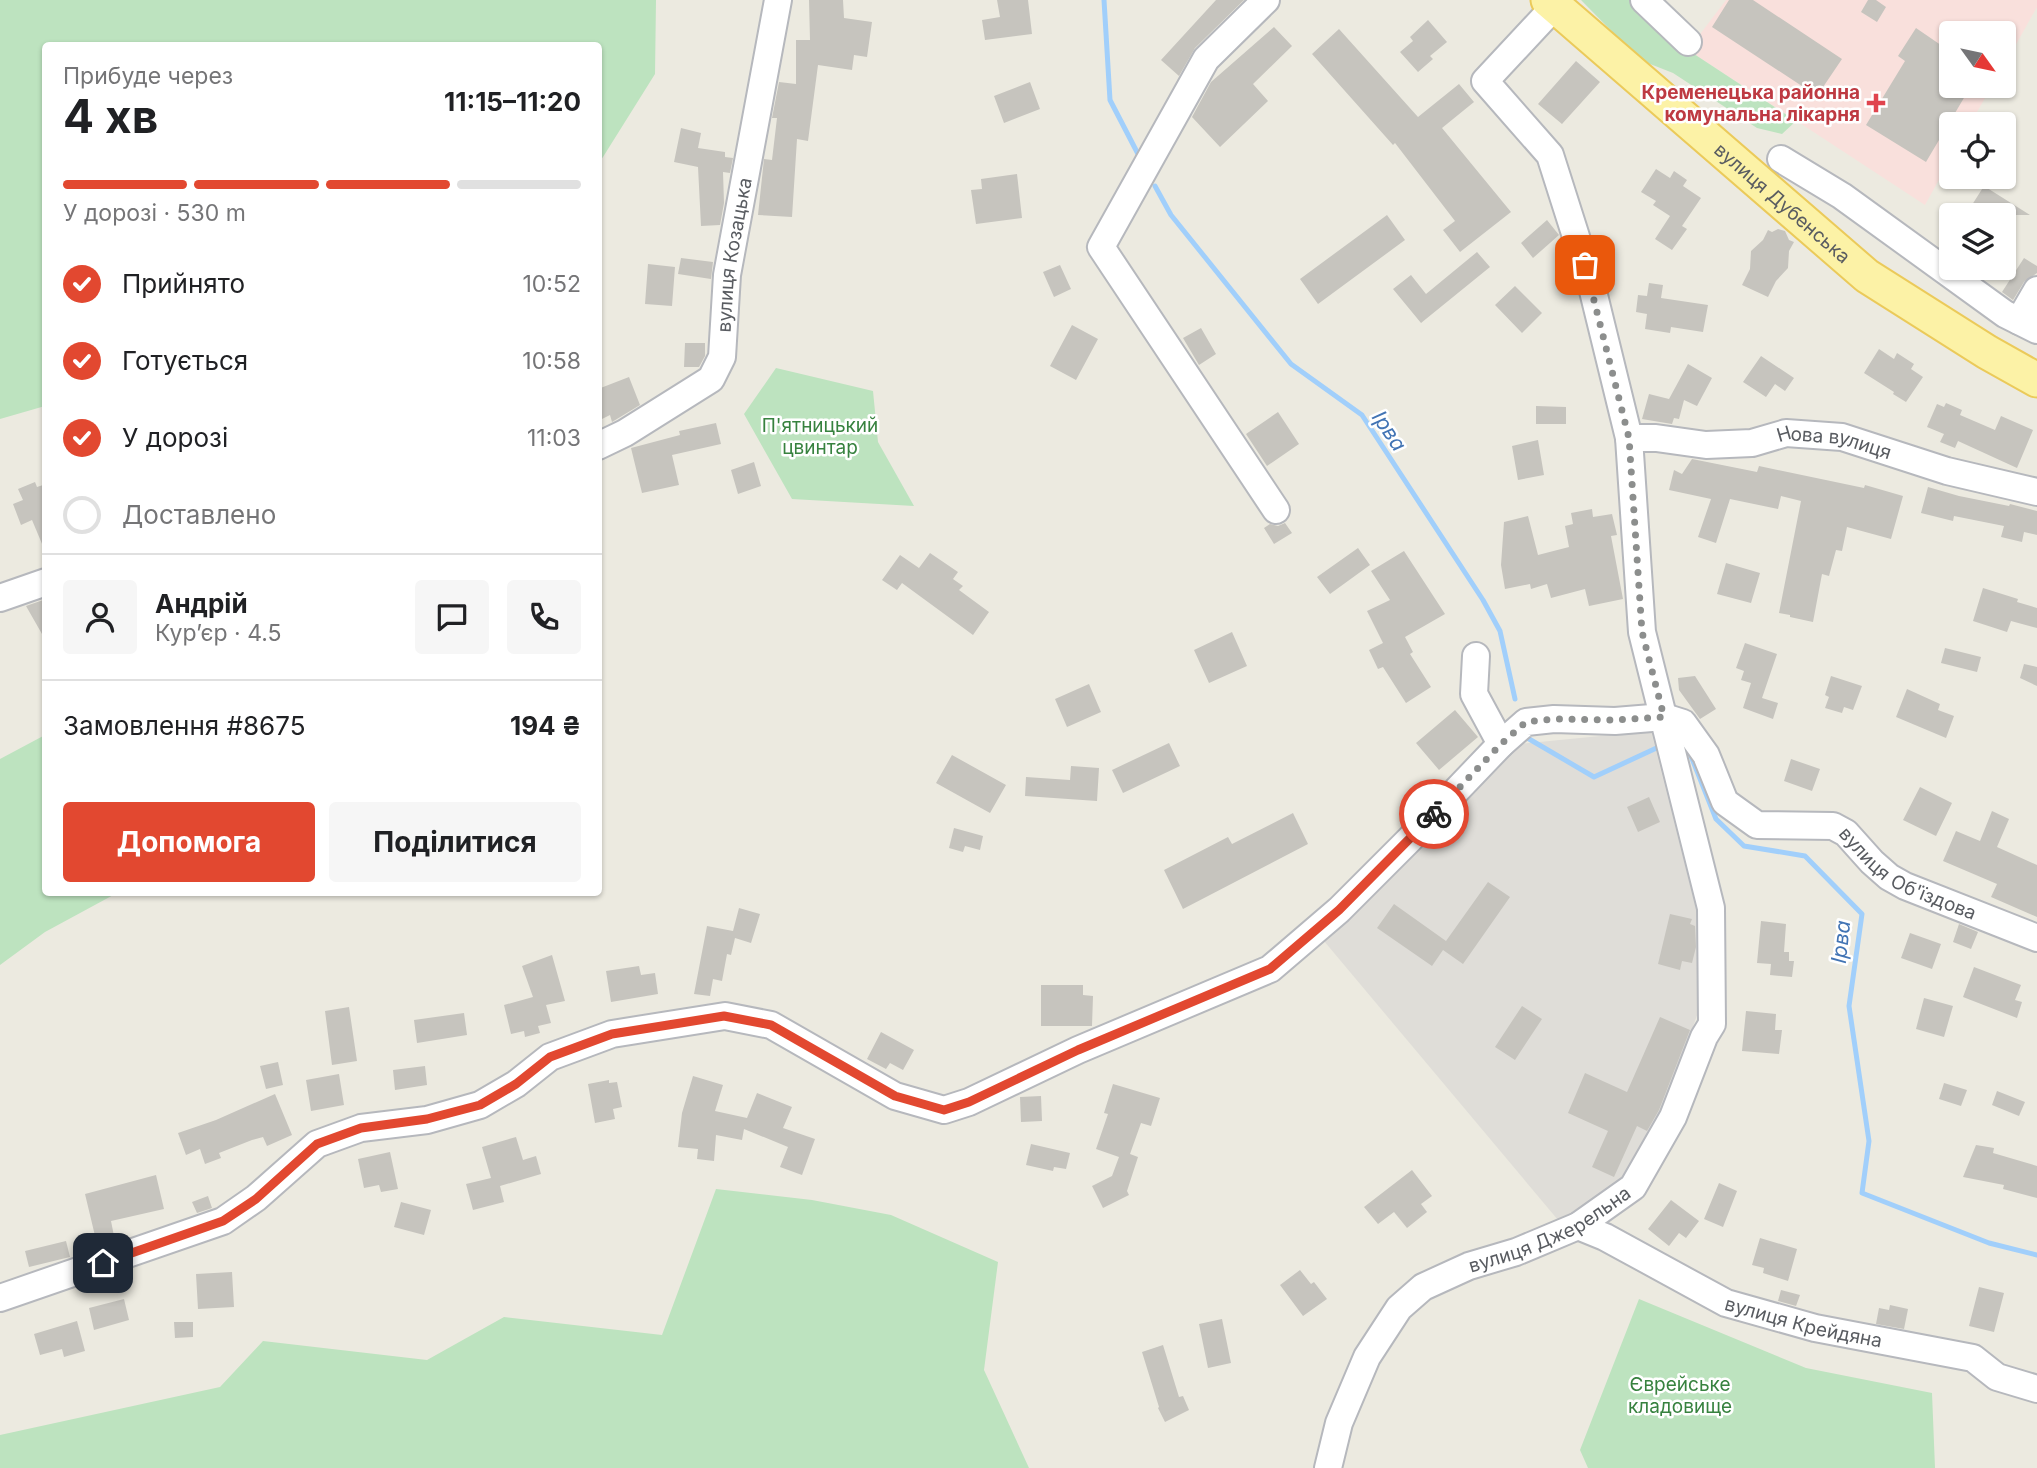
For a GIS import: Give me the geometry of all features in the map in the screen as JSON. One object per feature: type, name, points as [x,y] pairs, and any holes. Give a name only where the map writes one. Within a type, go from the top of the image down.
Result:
[{"type":"main road","name":"вулиця Дубенська","points":[[1551,3],[1867,276],[2037,380]]},
{"type":"street","name":"вулиця Козацька","points":[[602,444],[625,433],[711,379],[722,357],[727,275],[778,0]]},
{"type":"street","points":[[1266,0],[1206,59],[1101,247],[1276,510]]},
{"type":"street","points":[[1644,0],[1688,42]]},
{"type":"street","name":"вулиця Джерельна","points":[[1328,1468],[1339,1423],[1363,1368],[1399,1308],[1423,1287],[1469,1266],[1516,1252],[1578,1226],[1633,1187],[1673,1117],[1704,1037],[1712,1024],[1711,908],[1642,632],[1629,438],[1592,286],[1550,155],[1485,82],[1551,3]]},
{"type":"street","points":[[1781,159],[1842,196],[1935,264],[2028,326],[2037,290]]},
{"type":"street","name":"Нова вулиця","points":[[1629,438],[1656,438],[1706,445],[1752,443],[1786,433],[1842,437],[1947,471],[2037,492]]},
{"type":"street","points":[[0,598],[42,583]]},
{"type":"street","points":[[1476,656],[1474,694],[1501,744]]},
{"type":"street","points":[[0,1298],[223,1221],[256,1199],[317,1144],[361,1128],[427,1119],[480,1105],[516,1084],[550,1057],[612,1034],[724,1016],[771,1025],[895,1096],[944,1110],[969,1102],[1078,1050],[1270,969],[1339,910],[1501,744],[1526,722],[1554,719],[1615,720],[1667,732]]},
{"type":"street","name":"вулиця Об'їздова","points":[[1667,732],[1683,723],[1706,755],[1725,802],[1757,825],[1833,826],[1846,833],[1889,877],[1905,886],[2037,938]]},
{"type":"street","name":"вулиця Крейдяна","points":[[1578,1226],[1605,1237],[1726,1303],[1815,1328],[1973,1358],[1997,1377],[2037,1389]]},
{"type":"shaded area","name":"Кременецька районна комунальна лікарня","points":[[1726,0],[2037,0],[2037,7],[2016,45],[2016,21],[1939,21],[1939,98],[1985,98],[1977,112],[1939,112],[1939,180],[1925,205],[1688,50]]},
{"type":"shaded area","points":[[1651,731],[1712,972],[1643,1171],[1558,1220],[1324,941],[1518,744]]},
{"type":"green space","points":[[0,0],[656,0],[655,74],[602,158],[602,42],[42,42],[42,407],[0,419]]},
{"type":"green space","points":[[1581,0],[1632,0],[1688,50],[1796,121],[1782,134],[1757,128],[1673,73],[1640,60]]},
{"type":"green space","name":"П'ятницький цвинтар","points":[[776,368],[873,391],[878,442],[914,506],[792,499],[744,414]]},
{"type":"green space","points":[[42,737],[42,896],[111,896],[45,932],[0,965],[0,759]]},
{"type":"green space","points":[[716,1189],[812,1200],[891,1215],[998,1262],[984,1370],[1029,1468],[0,1468],[0,1435],[220,1387],[263,1341],[427,1360],[504,1317],[662,1335]]},
{"type":"green space","name":"Єврейське кладовище","points":[[1639,1299],[1806,1368],[1932,1393],[1935,1468],[1588,1468],[1580,1450]]},
{"type":"building","points":[[809,0],[843,0],[844,18],[872,22],[867,57],[854,55],[852,70],[818,65],[808,141],[797,139],[792,217],[758,215],[764,159],[772,160],[777,118],[772,118],[779,82],[796,84],[796,40],[810,40]]},
{"type":"building","points":[[997,0],[1028,0],[1032,34],[985,40],[982,20],[1000,17]]},
{"type":"building","points":[[1216,0],[1244,0],[1195,48],[1179,76],[1161,60]]},
{"type":"building","points":[[1729,0],[1753,0],[1842,59],[1817,96],[1712,27]]},
{"type":"building","points":[[1868,0],[1876,0],[1886,7],[1877,22],[1861,12]]},
{"type":"building","points":[[1428,20],[1447,42],[1430,56],[1433,59],[1418,72],[1400,52],[1413,41],[1410,37]]},
{"type":"building","points":[[1274,27],[1292,46],[1253,84],[1268,101],[1220,147],[1192,117],[1211,82]]},
{"type":"building","points":[[1916,28],[1939,44],[1939,98],[1964,98],[1956,112],[1939,112],[1939,140],[1926,162],[1866,125],[1905,61],[1898,56]]},
{"type":"building","points":[[1339,29],[1418,117],[1459,84],[1474,102],[1442,128],[1511,212],[1460,252],[1443,230],[1455,221],[1395,143],[1393,145],[1312,54]]},
{"type":"building","points":[[1576,61],[1600,82],[1562,124],[1538,104]]},
{"type":"building","points":[[1030,82],[1040,109],[1004,123],[994,96]]},
{"type":"building","points":[[681,128],[701,133],[698,148],[725,152],[725,157],[733,158],[730,173],[723,172],[724,203],[720,225],[701,226],[698,167],[674,162]]},
{"type":"building","points":[[1656,169],[1670,178],[1674,171],[1687,180],[1683,186],[1701,198],[1682,226],[1687,229],[1672,250],[1655,239],[1670,216],[1653,205],[1656,201],[1641,192]]},
{"type":"building","points":[[1017,174],[1022,218],[976,224],[971,190],[982,189],[981,179]]},
{"type":"building","points":[[1982,189],[1989,189],[2011,203],[1973,203]]},
{"type":"building","points":[[2016,206],[2030,215],[2016,215]]},
{"type":"building","points":[[1387,215],[1405,240],[1318,304],[1300,279]]},
{"type":"building","points":[[1547,220],[1559,235],[1533,258],[1521,243]]},
{"type":"building","points":[[1778,229],[1785,231],[1789,240],[1794,242],[1789,251],[1788,268],[1776,281],[1768,297],[1742,285],[1750,269],[1751,251],[1763,240],[1768,230],[1772,232]]},
{"type":"building","points":[[1477,252],[1490,267],[1421,323],[1393,289],[1411,275],[1426,294]]},
{"type":"building","points":[[681,258],[713,262],[711,279],[678,274]]},
{"type":"building","points":[[2024,258],[2037,266],[2037,273],[2024,282],[2013,300],[2002,292],[2010,280],[2016,280],[2016,270]]},
{"type":"building","points":[[648,264],[675,267],[672,306],[645,304]]},
{"type":"building","points":[[1060,265],[1071,289],[1054,297],[1043,272]]},
{"type":"building","points":[[1649,283],[1663,285],[1661,298],[1708,305],[1703,332],[1671,327],[1670,333],[1645,329],[1647,314],[1636,312],[1638,295],[1647,296]]},
{"type":"building","points":[[1515,286],[1542,313],[1522,333],[1495,305]]},
{"type":"building","points":[[1072,325],[1098,339],[1076,380],[1050,366]]},
{"type":"building","points":[[1201,328],[1216,354],[1199,365],[1183,338]]},
{"type":"building","points":[[685,343],[705,343],[705,356],[699,367],[684,367]]},
{"type":"building","points":[[1879,349],[1894,359],[1897,353],[1914,364],[1911,369],[1923,377],[1906,402],[1864,373]]},
{"type":"building","points":[[1761,356],[1794,378],[1785,391],[1775,384],[1766,397],[1743,382]]},
{"type":"building","points":[[1688,364],[1712,378],[1697,406],[1684,400],[1679,419],[1674,418],[1672,424],[1642,419],[1649,394],[1669,399]]},
{"type":"building","points":[[629,377],[640,405],[612,422],[610,415],[602,419],[602,387]]},
{"type":"building","points":[[1946,403],[1962,410],[1960,415],[1995,430],[2001,416],[2033,430],[2017,468],[1958,441],[1955,448],[1940,442],[1944,434],[1927,427],[1937,404],[1944,407]]},
{"type":"building","points":[[1536,406],[1566,407],[1566,424],[1536,424]]},
{"type":"building","points":[[1278,412],[1299,444],[1267,466],[1246,434]]},
{"type":"building","points":[[716,423],[721,444],[672,455],[679,485],[642,493],[631,448],[680,435],[679,431]]},
{"type":"building","points":[[1538,440],[1544,475],[1518,480],[1512,446]]},
{"type":"building","points":[[1692,459],[1757,472],[1759,466],[1864,488],[1865,485],[1903,496],[1891,539],[1847,527],[1842,551],[1836,550],[1829,576],[1822,574],[1813,622],[1779,613],[1801,501],[1781,496],[1778,509],[1730,499],[1716,543],[1698,537],[1711,499],[1669,490],[1674,470],[1682,474]]},
{"type":"building","points":[[754,462],[761,486],[738,494],[731,470]]},
{"type":"building","points":[[35,482],[37,487],[42,485],[42,544],[32,520],[21,525],[13,504],[23,500],[18,489]]},
{"type":"building","points":[[1928,487],[1959,496],[2037,511],[2037,535],[2024,532],[2022,542],[2001,537],[2004,526],[1954,516],[1953,521],[1921,513]]},
{"type":"building","points":[[1592,509],[1593,517],[1612,514],[1617,535],[1611,536],[1623,599],[1589,606],[1585,589],[1551,598],[1547,584],[1531,589],[1530,584],[1505,589],[1501,565],[1504,522],[1528,516],[1538,555],[1569,547],[1565,526],[1573,524],[1571,513]]},
{"type":"building","points":[[1285,523],[1292,533],[1274,544],[1264,528],[1270,524],[1278,526]]},
{"type":"building","points":[[1358,548],[1370,565],[1330,594],[1317,577]]},
{"type":"building","points":[[1404,551],[1445,614],[1405,637],[1413,652],[1410,654],[1431,687],[1406,703],[1383,667],[1378,669],[1369,650],[1383,643],[1367,611],[1390,600],[1371,571]]},
{"type":"building","points":[[930,553],[958,572],[953,579],[963,586],[959,590],[989,612],[973,635],[902,583],[897,590],[882,580],[900,555],[919,568]]},
{"type":"building","points":[[1726,563],[1760,573],[1751,603],[1717,594]]},
{"type":"building","points":[[1983,588],[2037,608],[2037,628],[2011,621],[2007,632],[1973,621]]},
{"type":"building","points":[[42,600],[42,634],[26,606]]},
{"type":"building","points":[[1232,632],[1247,666],[1209,683],[1194,650]]},
{"type":"building","points":[[1745,643],[1777,654],[1762,698],[1778,703],[1773,719],[1743,708],[1751,683],[1741,680],[1744,671],[1736,668]]},
{"type":"building","points":[[1945,648],[1981,657],[1977,672],[1941,663]]},
{"type":"building","points":[[2024,664],[2037,667],[2037,686],[2020,678]]},
{"type":"building","points":[[1695,676],[1716,709],[1700,719],[1679,690],[1678,678]]},
{"type":"building","points":[[1831,676],[1862,686],[1853,710],[1844,707],[1842,713],[1825,708],[1829,697],[1825,695]]},
{"type":"building","points":[[1089,684],[1101,712],[1067,727],[1055,699]]},
{"type":"building","points":[[1907,689],[1940,704],[1938,710],[1954,716],[1946,738],[1896,717]]},
{"type":"building","points":[[1455,710],[1478,737],[1439,770],[1416,743]]},
{"type":"building","points":[[1169,743],[1180,766],[1123,793],[1112,770]]},
{"type":"building","points":[[952,755],[1006,785],[990,813],[936,783]]},
{"type":"building","points":[[1791,759],[1820,769],[1812,791],[1784,781]]},
{"type":"building","points":[[1071,766],[1099,768],[1097,801],[1025,796],[1026,777],[1070,780]]},
{"type":"building","points":[[1920,787],[1952,803],[1936,836],[1903,820]]},
{"type":"building","points":[[1649,797],[1660,822],[1638,832],[1627,807]]},
{"type":"building","points":[[1992,811],[2009,819],[1997,847],[2037,865],[2037,917],[1991,897],[1997,884],[1943,861],[1956,831],[1980,841]]},
{"type":"building","points":[[1293,813],[1308,844],[1183,909],[1164,870],[1228,837],[1232,844]]},
{"type":"building","points":[[954,828],[983,836],[980,850],[965,846],[963,852],[949,848]]},
{"type":"building","points":[[1488,882],[1510,897],[1463,964],[1443,950],[1432,966],[1377,928],[1394,904],[1446,941]]},
{"type":"building","points":[[739,908],[760,914],[751,943],[735,938],[731,955],[727,954],[722,981],[713,979],[710,996],[694,994],[707,926],[733,931]]},
{"type":"building","points":[[1670,914],[1692,919],[1690,924],[1695,926],[1696,947],[1692,963],[1682,961],[1680,970],[1658,964]]},
{"type":"building","points":[[1761,921],[1786,924],[1784,952],[1789,952],[1789,961],[1794,961],[1792,977],[1770,975],[1771,964],[1757,963]]},
{"type":"building","points":[[1959,924],[1978,932],[1971,949],[1953,942]]},
{"type":"building","points":[[1910,933],[1941,944],[1932,969],[1901,958]]},
{"type":"building","points":[[552,955],[565,1001],[546,1005],[551,1023],[538,1026],[540,1033],[525,1037],[524,1031],[511,1034],[504,1005],[533,997],[522,966]]},
{"type":"building","points":[[639,966],[641,975],[655,973],[658,994],[611,1002],[606,971]]},
{"type":"building","points":[[1974,967],[2021,985],[2015,1000],[2022,1002],[2017,1018],[1963,997]]},
{"type":"building","points":[[1041,985],[1083,985],[1083,995],[1093,996],[1092,1026],[1041,1026]]},
{"type":"building","points":[[1924,998],[1953,1006],[1944,1037],[1916,1029]]},
{"type":"building","points":[[1522,1006],[1542,1019],[1515,1060],[1495,1047]]},
{"type":"building","points":[[349,1007],[357,1061],[332,1065],[325,1011]]},
{"type":"building","points":[[1746,1011],[1776,1014],[1775,1030],[1782,1030],[1779,1054],[1742,1051]]},
{"type":"building","points":[[464,1013],[467,1035],[417,1043],[414,1020]]},
{"type":"building","points":[[1660,1017],[1690,1030],[1659,1110],[1647,1131],[1637,1126],[1614,1177],[1592,1167],[1608,1131],[1568,1113],[1585,1073],[1627,1092]]},
{"type":"building","points":[[881,1032],[914,1050],[903,1070],[890,1063],[886,1069],[867,1059]]},
{"type":"building","points":[[278,1062],[283,1085],[266,1089],[260,1066]]},
{"type":"building","points":[[425,1066],[427,1085],[395,1090],[393,1070]]},
{"type":"building","points":[[339,1074],[344,1105],[311,1111],[306,1080]]},
{"type":"building","points":[[693,1076],[723,1085],[715,1111],[747,1118],[757,1093],[792,1107],[783,1128],[815,1139],[802,1175],[780,1167],[788,1147],[744,1129],[742,1140],[716,1135],[714,1161],[697,1159],[698,1149],[678,1147],[682,1113]]},
{"type":"building","points":[[609,1080],[609,1083],[617,1082],[622,1107],[613,1109],[615,1119],[595,1123],[588,1084]]},
{"type":"building","points":[[1944,1083],[1967,1090],[1961,1106],[1939,1099]]},
{"type":"building","points":[[1113,1084],[1160,1098],[1151,1126],[1141,1123],[1130,1154],[1138,1157],[1127,1191],[1129,1195],[1103,1208],[1092,1186],[1112,1176],[1119,1157],[1096,1149],[1108,1114],[1104,1113]]},
{"type":"building","points":[[1997,1091],[2025,1102],[2019,1116],[1992,1105]]},
{"type":"building","points":[[275,1094],[292,1135],[267,1146],[263,1137],[252,1140],[219,1153],[221,1158],[205,1164],[200,1149],[186,1155],[178,1133],[216,1120]]},
{"type":"building","points":[[1041,1096],[1042,1121],[1021,1122],[1020,1097]]},
{"type":"building","points":[[516,1137],[523,1160],[536,1156],[541,1174],[500,1186],[504,1202],[473,1210],[466,1184],[491,1178],[482,1147]]},
{"type":"building","points":[[1031,1144],[1070,1153],[1066,1169],[1054,1167],[1053,1171],[1026,1165]]},
{"type":"building","points":[[1976,1145],[1994,1148],[1993,1153],[2037,1166],[2037,1198],[2003,1189],[2004,1185],[1963,1177]]},
{"type":"building","points":[[390,1152],[398,1189],[381,1192],[379,1185],[364,1188],[358,1159]]},
{"type":"building","points":[[1412,1170],[1432,1196],[1421,1204],[1427,1212],[1407,1228],[1394,1212],[1378,1224],[1364,1207]]},
{"type":"building","points":[[156,1175],[164,1209],[111,1221],[114,1236],[96,1240],[85,1194]]},
{"type":"building","points":[[1719,1183],[1737,1191],[1723,1227],[1704,1219]]},
{"type":"building","points":[[208,1196],[212,1208],[197,1213],[192,1202]]},
{"type":"building","points":[[1671,1200],[1699,1221],[1686,1238],[1679,1233],[1669,1246],[1648,1229]]},
{"type":"building","points":[[401,1202],[431,1210],[424,1235],[394,1227]]},
{"type":"building","points":[[1760,1238],[1797,1249],[1788,1281],[1763,1273],[1764,1268],[1752,1265]]},
{"type":"building","points":[[66,1241],[70,1257],[29,1267],[25,1251]]},
{"type":"building","points":[[1300,1270],[1327,1299],[1303,1316],[1280,1285]]},
{"type":"building","points":[[232,1272],[234,1307],[198,1309],[196,1274]]},
{"type":"building","points":[[1979,1287],[2004,1293],[1994,1332],[1969,1326]]},
{"type":"building","points":[[1781,1290],[1800,1295],[1796,1306],[1778,1301]]},
{"type":"building","points":[[124,1299],[129,1320],[94,1330],[89,1308]]},
{"type":"building","points":[[1890,1305],[1908,1309],[1904,1329],[1876,1324],[1879,1308],[1889,1310]]},
{"type":"building","points":[[1222,1319],[1231,1363],[1208,1368],[1199,1324]]},
{"type":"building","points":[[77,1321],[85,1351],[64,1357],[62,1349],[40,1355],[34,1334]]},
{"type":"building","points":[[174,1322],[193,1322],[193,1337],[175,1338]]},
{"type":"building","points":[[1163,1345],[1179,1397],[1183,1396],[1189,1410],[1165,1422],[1158,1408],[1142,1352]]},
{"type":"waterway","name":"Ірва","points":[[1104,0],[1110,100],[1138,154]]},
{"type":"waterway","name":"Ірва","points":[[1155,186],[1171,215],[1291,364],[1362,415],[1483,600],[1500,631],[1515,699]]},
{"type":"waterway","name":"Ірва","points":[[1524,736],[1594,777],[1663,745]]},
{"type":"waterway","name":"Ірва","points":[[1689,751],[1716,819],[1744,846],[1805,856],[1862,914],[1849,1006],[1869,1141],[1862,1193],[1989,1243],[2037,1255]]},
{"type":"way so far","points":[[1434,814],[1501,744],[1526,722],[1664,717],[1642,632],[1629,438],[1585,265]]},
{"type":"place","name":"Кременецька районна комунальна лікарня","points":[[1876,103]]},
{"type":"route","points":[[103,1263],[223,1221],[256,1199],[286,1169],[317,1144],[361,1128],[427,1119],[480,1105],[516,1084],[550,1057],[612,1034],[724,1016],[771,1025],[895,1096],[944,1110],[969,1102],[1078,1050],[1270,969],[1339,910],[1434,814]]}]
